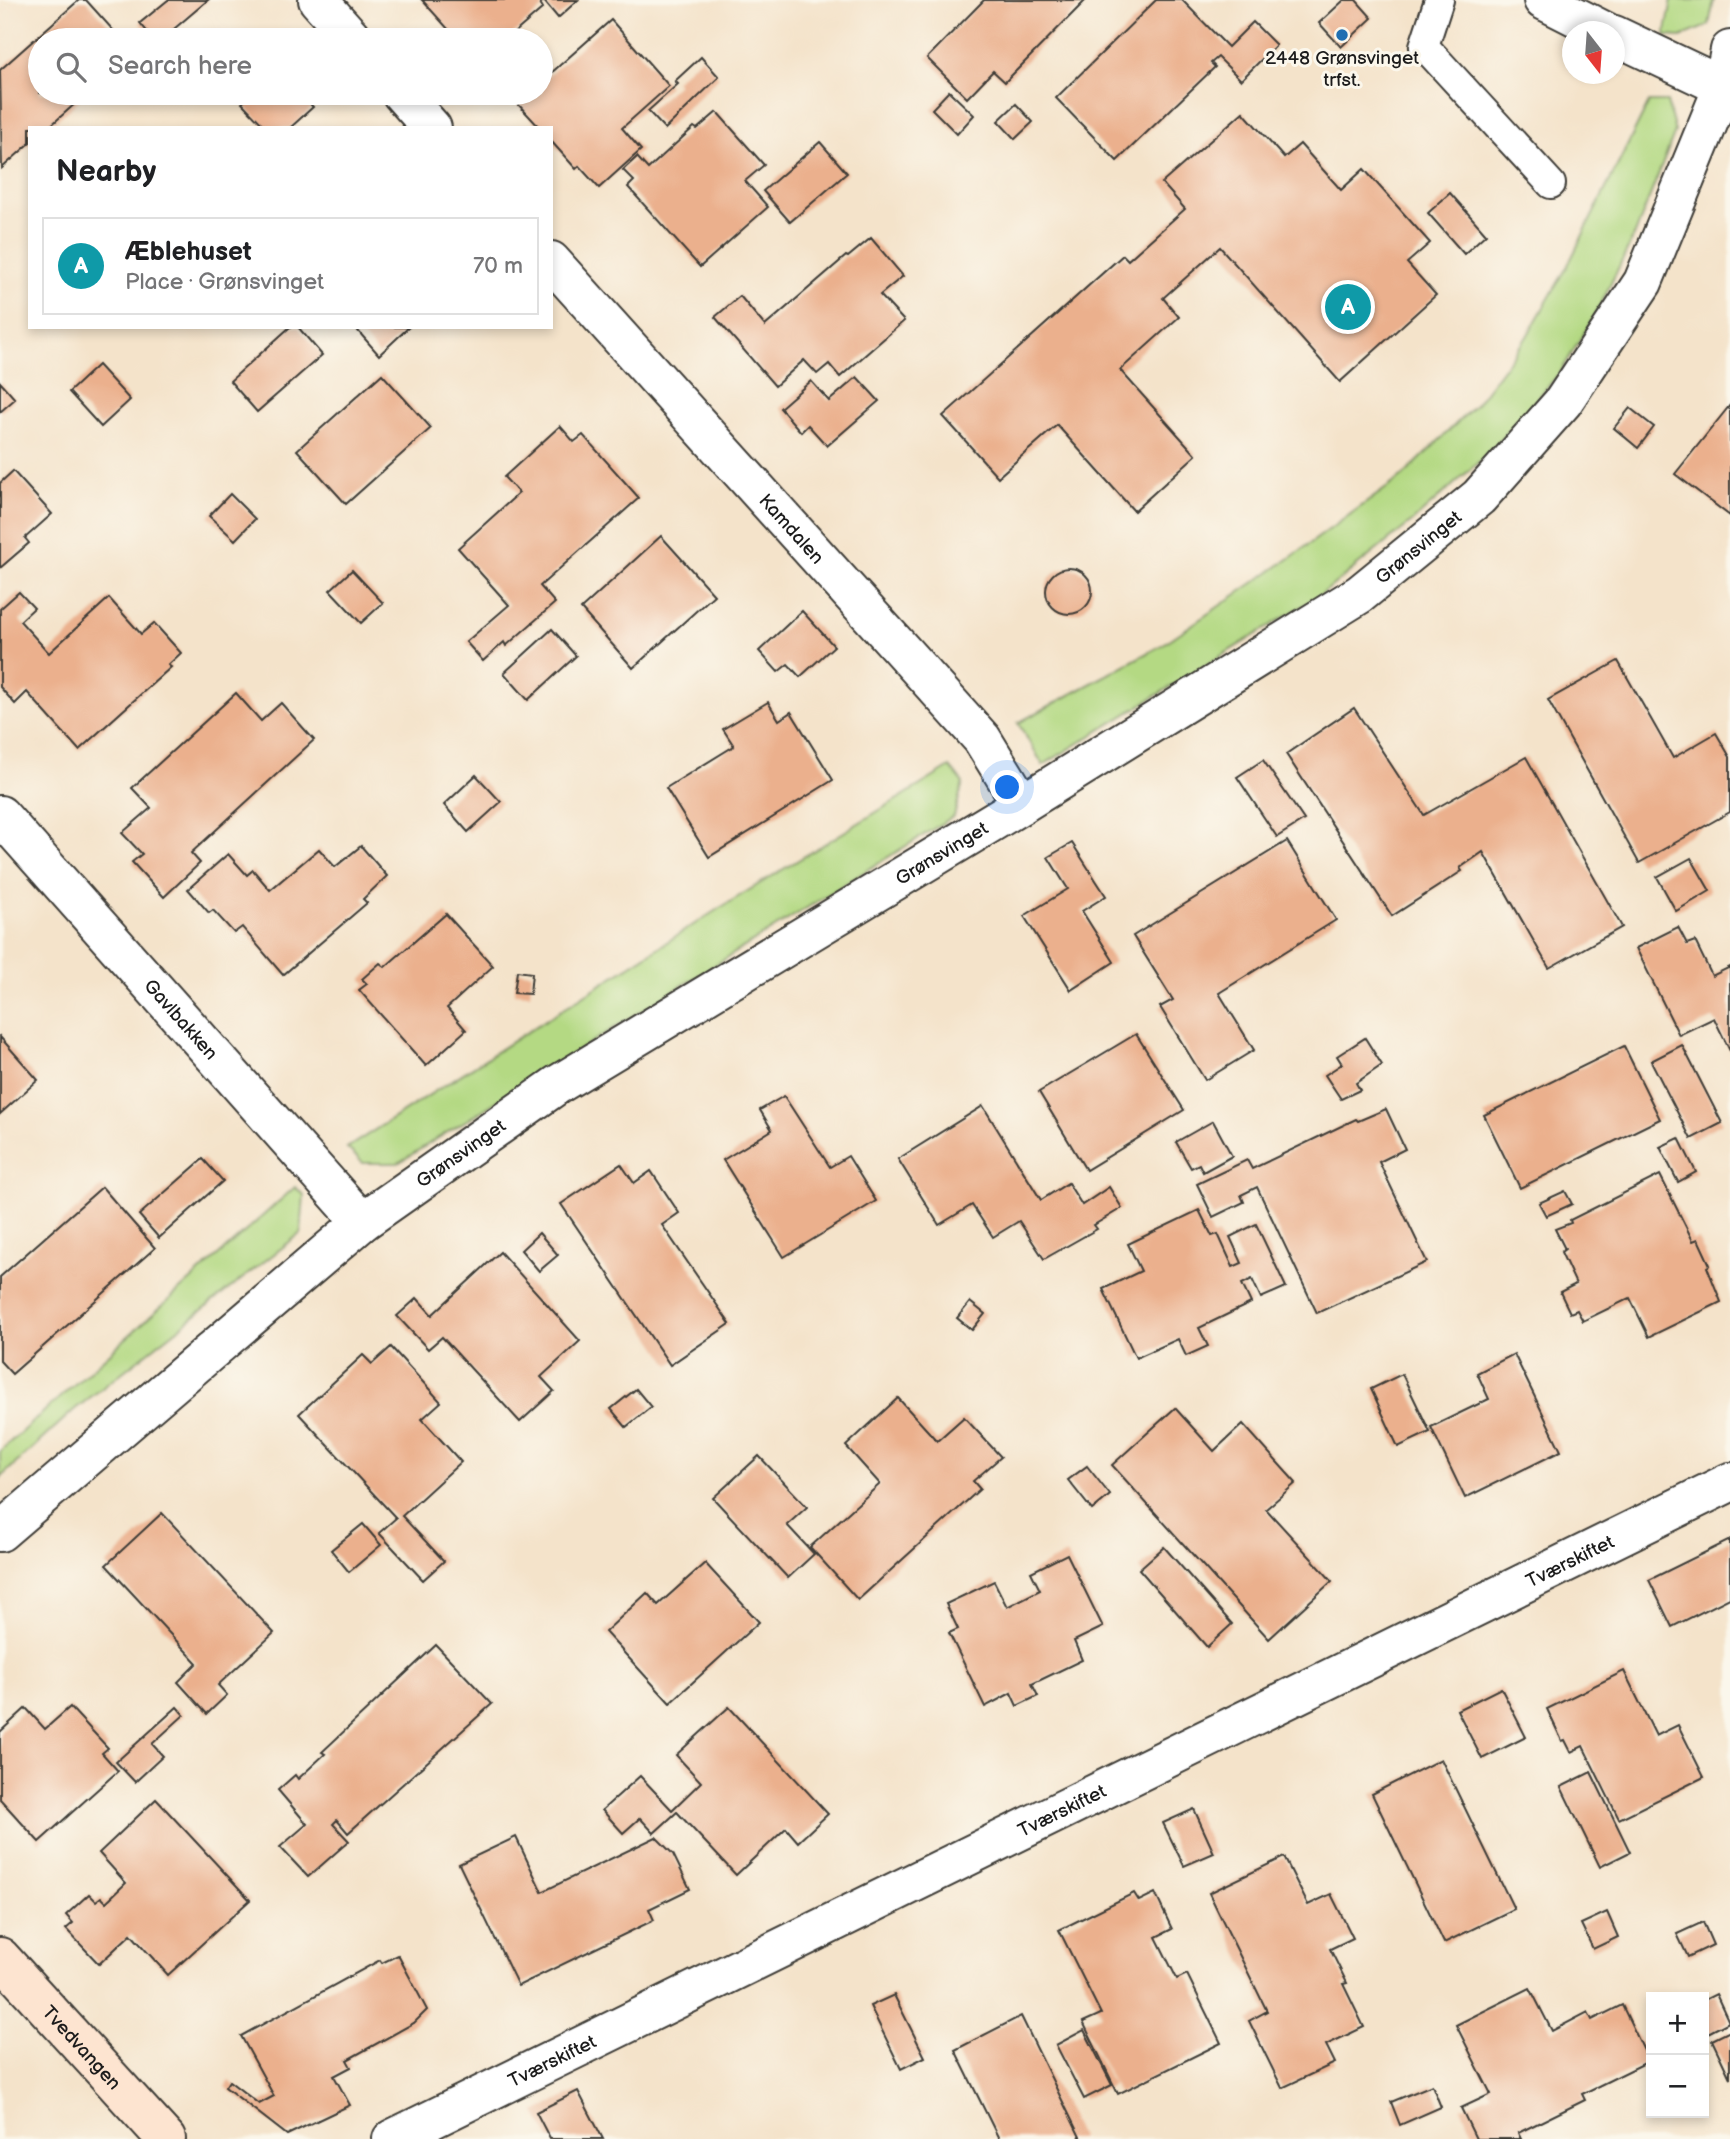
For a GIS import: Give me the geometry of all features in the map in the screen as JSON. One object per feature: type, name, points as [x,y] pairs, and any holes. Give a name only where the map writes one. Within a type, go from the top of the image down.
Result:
[{"type":"street","points":[[318,0],[343,28]]},
{"type":"street","points":[[1543,0],[1584,21]]},
{"type":"street","points":[[1625,40],[1726,89]]},
{"type":"street","name":"Grønsvinget","points":[[0,1532],[362,1222],[557,1085],[1022,804],[1360,594],[1479,498],[1563,402],[1643,282],[1726,89],[1730,50]]},
{"type":"street","points":[[412,105],[430,126]]},
{"type":"street","name":"Kamdalen","points":[[553,263],[982,739],[1022,804]]},
{"type":"street","name":"Gavlbakken","points":[[0,815],[362,1222]]},
{"type":"street","name":"Tværskiftet","points":[[392,2139],[1730,1482]]},
{"type":"street","name":"Tvedvangen","points":[[0,1957],[166,2139]]},
{"type":"lane","points":[[1439,0],[1424,46],[1551,184]]},
{"type":"green space","points":[[1672,0],[1714,0],[1709,25],[1681,37],[1665,36]]},
{"type":"green space","points":[[1649,102],[1667,102],[1675,132],[1635,234],[1598,310],[1560,373],[1492,450],[1413,521],[1322,594],[1043,765],[1018,723],[1162,645],[1290,558],[1403,476],[1476,404],[1526,338],[1567,267]]},
{"type":"green space","points":[[950,767],[963,783],[954,816],[398,1163],[363,1163],[347,1148],[715,911]]},
{"type":"green space","points":[[295,1187],[304,1195],[301,1233],[74,1410],[0,1478],[0,1451]]},
{"type":"building","points":[[79,0],[86,0],[111,28],[47,28]]},
{"type":"building","points":[[168,0],[208,0],[175,28],[144,28],[140,23]]},
{"type":"building","points":[[422,0],[578,0],[558,18],[544,1],[540,3],[543,8],[520,28],[447,28]]},
{"type":"building","points":[[984,0],[1086,0],[1005,82],[993,71],[967,98],[927,58]]},
{"type":"building","points":[[1156,0],[1182,0],[1228,47],[1253,22],[1276,45],[1241,80],[1218,57],[1211,63],[1215,67],[1117,161],[1056,98]]},
{"type":"building","name":"2448 Grønsvinget trfst.","points":[[1344,0],[1356,0],[1372,18],[1341,47],[1319,23]]},
{"type":"building","points":[[611,20],[669,86],[622,128],[641,150],[599,188],[579,166],[576,169],[553,143],[553,126],[538,126],[519,105],[553,105],[553,71]]},
{"type":"building","points":[[28,45],[28,105],[74,105],[50,126],[28,126],[28,145],[2,168],[0,70]]},
{"type":"building","points":[[701,57],[719,77],[665,129],[648,111],[678,84],[675,81]]},
{"type":"building","points":[[949,91],[974,115],[957,134],[932,109]]},
{"type":"building","points":[[1016,104],[1033,122],[1015,139],[998,121]]},
{"type":"building","points":[[244,105],[313,107],[292,126],[264,126]]},
{"type":"building","points":[[717,112],[764,165],[745,181],[768,207],[700,267],[628,187],[634,181],[623,170],[637,157],[648,169],[694,127],[697,129]]},
{"type":"building","points":[[1243,112],[1284,158],[1300,144],[1341,190],[1364,169],[1430,243],[1407,263],[1436,295],[1340,382],[1220,247],[1163,298],[1179,317],[1120,370],[1196,455],[1134,511],[1057,425],[998,477],[943,416],[1123,255],[1128,260],[1185,209],[1162,183]]},
{"type":"building","points":[[820,142],[847,173],[790,222],[763,191]]},
{"type":"building","points":[[1450,193],[1486,234],[1464,254],[1428,213]]},
{"type":"building","points":[[871,238],[903,276],[880,295],[904,321],[840,377],[829,364],[817,374],[804,360],[775,386],[715,317],[740,296],[765,326],[846,256]]},
{"type":"building","points":[[288,329],[300,329],[322,355],[257,412],[230,381]]},
{"type":"building","points":[[360,329],[407,329],[379,355],[358,331]]},
{"type":"building","points":[[98,365],[130,400],[101,427],[69,392]]},
{"type":"building","points":[[382,374],[431,428],[346,504],[297,450]]},
{"type":"building","points":[[857,377],[879,401],[827,446],[808,425],[801,432],[780,408],[811,381],[829,401]]},
{"type":"building","points":[[0,382],[15,399],[0,412]]},
{"type":"building","points":[[1730,405],[1730,516],[1675,474]]},
{"type":"building","points":[[1630,408],[1654,427],[1638,448],[1614,428]]},
{"type":"building","points":[[560,426],[574,442],[583,435],[639,498],[540,586],[555,603],[506,646],[504,642],[483,661],[466,642],[509,605],[458,548],[519,493],[504,477]]},
{"type":"building","points":[[13,471],[52,514],[25,538],[29,543],[0,568],[0,483]]},
{"type":"building","points":[[230,494],[255,519],[235,540],[209,516]]},
{"type":"building","points":[[661,536],[714,595],[633,668],[581,609]]},
{"type":"building","points":[[1069,568],[1085,575],[1092,591],[1085,607],[1069,614],[1053,607],[1046,591],[1053,575]]},
{"type":"building","points":[[352,570],[383,603],[361,623],[330,590]]},
{"type":"building","points":[[19,592],[34,608],[20,621],[49,653],[109,598],[141,634],[154,623],[181,653],[168,665],[171,667],[79,750],[27,692],[15,704],[0,687],[0,609]]},
{"type":"building","points":[[802,611],[834,646],[800,677],[788,664],[778,672],[759,651]]},
{"type":"building","points":[[552,629],[576,656],[528,700],[504,673]]},
{"type":"building","points":[[1618,661],[1673,758],[1716,733],[1730,757],[1730,812],[1639,863],[1548,700]]},
{"type":"building","points":[[236,693],[261,721],[281,703],[314,740],[191,853],[200,863],[164,897],[132,862],[142,854],[122,833],[151,808],[132,788]]},
{"type":"building","points":[[768,702],[779,720],[791,712],[833,780],[709,857],[666,788],[734,746],[723,729]]},
{"type":"building","points":[[1354,708],[1424,815],[1526,757],[1622,927],[1549,968],[1483,852],[1460,868],[1462,871],[1392,916],[1286,754]]},
{"type":"building","points":[[1263,760],[1304,820],[1277,837],[1237,777]]},
{"type":"building","points":[[476,775],[501,802],[468,832],[444,805]]},
{"type":"building","points":[[1287,841],[1336,920],[1219,993],[1254,1050],[1205,1080],[1160,1007],[1173,1000],[1133,936]]},
{"type":"building","points":[[1072,843],[1106,896],[1082,911],[1114,962],[1071,990],[1024,916],[1068,889],[1048,857]]},
{"type":"building","points":[[361,846],[387,876],[363,899],[367,903],[283,975],[242,927],[234,933],[213,910],[209,913],[188,889],[228,854],[247,875],[253,870],[270,890],[319,849],[335,867]]},
{"type":"building","points":[[1691,858],[1710,891],[1676,911],[1657,877]]},
{"type":"building","points":[[446,914],[493,966],[447,1008],[466,1030],[426,1066],[359,990],[367,984],[362,979],[380,963],[385,967]]},
{"type":"building","points":[[1678,927],[1687,944],[1695,941],[1712,976],[1730,967],[1730,1051],[1714,1018],[1679,1035],[1636,948]]},
{"type":"building","points":[[517,971],[532,973],[530,994],[514,993]]},
{"type":"building","points":[[1136,1034],[1184,1110],[1086,1170],[1039,1092]]},
{"type":"building","points":[[0,1037],[38,1080],[0,1114]]},
{"type":"building","points":[[1365,1038],[1382,1065],[1356,1083],[1360,1090],[1341,1099],[1325,1075],[1342,1064],[1337,1056]]},
{"type":"building","points":[[1682,1045],[1722,1123],[1691,1139],[1651,1061]]},
{"type":"building","points":[[1624,1046],[1660,1119],[1520,1188],[1484,1115]]},
{"type":"building","points":[[784,1096],[830,1167],[848,1156],[876,1201],[784,1257],[723,1160],[772,1130],[760,1110]]},
{"type":"building","points":[[983,1106],[1041,1200],[1068,1183],[1082,1205],[1109,1187],[1122,1208],[1094,1225],[1097,1229],[1044,1259],[1019,1221],[993,1237],[972,1205],[939,1225],[898,1159]]},
{"type":"building","points":[[1386,1109],[1405,1149],[1379,1162],[1427,1262],[1317,1313],[1257,1187],[1241,1195],[1244,1202],[1213,1217],[1197,1184],[1247,1160],[1252,1169],[1356,1119],[1358,1121]]},
{"type":"building","points":[[1213,1121],[1232,1156],[1203,1172],[1199,1164],[1191,1168],[1176,1142]]},
{"type":"building","points":[[1679,1138],[1696,1172],[1678,1182],[1660,1147]]},
{"type":"building","points":[[203,1159],[223,1181],[159,1238],[139,1215]]},
{"type":"building","points":[[621,1164],[634,1183],[651,1171],[679,1213],[662,1225],[730,1324],[670,1365],[561,1204]]},
{"type":"building","points":[[1660,1175],[1693,1241],[1698,1239],[1710,1265],[1707,1267],[1721,1302],[1649,1337],[1630,1298],[1583,1321],[1577,1310],[1570,1313],[1560,1292],[1576,1284],[1561,1252],[1565,1249],[1555,1229]]},
{"type":"building","points":[[102,1187],[155,1248],[12,1374],[0,1361],[0,1277]]},
{"type":"building","points":[[1565,1191],[1572,1204],[1546,1216],[1539,1203]]},
{"type":"building","points":[[1199,1210],[1212,1236],[1218,1234],[1233,1267],[1242,1263],[1230,1237],[1256,1224],[1286,1287],[1261,1298],[1252,1279],[1242,1284],[1251,1303],[1199,1328],[1208,1346],[1186,1356],[1178,1339],[1136,1358],[1103,1289],[1141,1271],[1128,1244]]},
{"type":"building","points":[[539,1233],[558,1255],[539,1271],[521,1250]]},
{"type":"building","points":[[500,1252],[580,1341],[541,1377],[554,1391],[520,1422],[442,1337],[428,1349],[397,1316],[417,1298],[432,1315]]},
{"type":"building","points":[[970,1302],[985,1314],[972,1330],[957,1318]]},
{"type":"building","points":[[391,1347],[441,1402],[422,1419],[461,1462],[402,1516],[444,1561],[423,1580],[379,1533],[396,1518],[299,1414],[363,1355],[372,1364]]},
{"type":"building","points":[[1514,1354],[1561,1451],[1465,1498],[1431,1427],[1489,1399],[1477,1373]]},
{"type":"building","points":[[1402,1374],[1430,1432],[1398,1447],[1371,1389]]},
{"type":"building","points":[[636,1389],[651,1407],[626,1427],[611,1409]]},
{"type":"building","points":[[898,1398],[937,1441],[964,1417],[1001,1457],[973,1481],[980,1489],[858,1600],[810,1547],[880,1484],[846,1446]]},
{"type":"building","points":[[1175,1408],[1214,1451],[1243,1424],[1296,1483],[1266,1509],[1332,1581],[1269,1639],[1112,1465]]},
{"type":"building","points":[[759,1456],[807,1507],[787,1525],[814,1554],[788,1578],[713,1498]]},
{"type":"building","points":[[1087,1466],[1110,1495],[1092,1510],[1068,1480]]},
{"type":"building","points":[[162,1513],[274,1633],[218,1685],[227,1695],[207,1714],[178,1682],[197,1663],[106,1565]]},
{"type":"building","points":[[363,1524],[381,1545],[349,1572],[331,1550]]},
{"type":"building","points":[[1730,1540],[1730,1598],[1672,1627],[1649,1580]]},
{"type":"building","points":[[1164,1547],[1232,1624],[1207,1647],[1139,1569]]},
{"type":"building","points":[[1067,1554],[1103,1627],[1074,1641],[1082,1660],[1032,1684],[1038,1696],[1017,1706],[1011,1693],[985,1707],[949,1633],[958,1629],[946,1604],[994,1581],[1007,1607],[1040,1590],[1031,1572]]},
{"type":"building","points":[[705,1563],[759,1622],[670,1703],[605,1632],[647,1593],[658,1605]]},
{"type":"building","points":[[436,1645],[492,1704],[348,1833],[337,1820],[333,1824],[349,1841],[308,1877],[280,1847],[307,1824],[278,1790],[295,1775],[298,1779],[325,1754],[322,1752]]},
{"type":"building","points":[[1624,1671],[1656,1736],[1678,1725],[1704,1777],[1619,1819],[1583,1746],[1571,1752],[1565,1740],[1562,1741],[1547,1709]]},
{"type":"building","points":[[1501,1688],[1526,1737],[1482,1759],[1457,1710]]},
{"type":"building","points":[[70,1707],[108,1748],[102,1753],[118,1771],[39,1842],[0,1799],[0,1732],[26,1708],[45,1729]]},
{"type":"building","points":[[177,1707],[184,1715],[152,1744],[163,1756],[135,1782],[116,1762]]},
{"type":"building","points":[[729,1707],[828,1814],[798,1842],[786,1828],[736,1875],[677,1812],[654,1833],[640,1818],[623,1833],[602,1810],[640,1776],[672,1810],[701,1782],[676,1755]]},
{"type":"building","points":[[1441,1759],[1514,1909],[1444,1943],[1372,1794]]},
{"type":"building","points":[[1591,1772],[1630,1852],[1600,1867],[1561,1787]]},
{"type":"building","points":[[156,1799],[250,1900],[168,1975],[131,1934],[99,1964],[66,1929],[73,1923],[66,1915],[89,1894],[96,1901],[101,1897],[106,1902],[126,1883],[99,1853]]},
{"type":"building","points":[[1194,1809],[1214,1853],[1184,1866],[1163,1823]]},
{"type":"building","points":[[516,1837],[542,1892],[656,1837],[673,1854],[690,1889],[649,1909],[654,1920],[518,1986],[459,1864]]},
{"type":"building","points":[[1284,1857],[1308,1905],[1331,1894],[1353,1938],[1330,1949],[1364,2027],[1326,2045],[1335,2063],[1282,2088],[1249,2021],[1267,2011],[1209,1893]]},
{"type":"building","points":[[1134,1893],[1139,1901],[1155,1893],[1172,1929],[1156,1937],[1177,1979],[1187,1974],[1221,2043],[1118,2094],[1083,2022],[1101,2014],[1059,1930]]},
{"type":"building","points":[[1607,1912],[1618,1937],[1593,1949],[1581,1924]]},
{"type":"building","points":[[1703,1922],[1713,1945],[1688,1957],[1677,1934]]},
{"type":"building","points":[[398,1955],[427,2010],[414,2023],[347,2060],[351,2067],[334,2076],[350,2105],[287,2135],[225,2087],[229,2081],[259,2104],[274,2096],[241,2036],[380,1960],[382,1963]]},
{"type":"building","points":[[1530,1988],[1552,2031],[1588,2012],[1592,2020],[1622,2005],[1646,2055],[1646,2062],[1582,2094],[1585,2100],[1518,2133],[1521,2139],[1476,2139],[1461,2108],[1491,2094],[1456,2025]]},
{"type":"building","points":[[1716,1994],[1729,2022],[1709,2032],[1709,1998]]},
{"type":"building","points":[[894,1995],[925,2057],[901,2069],[870,2006]]},
{"type":"building","points":[[1021,2016],[1081,2139],[999,2139],[955,2050]]},
{"type":"building","points":[[1084,2030],[1112,2085],[1084,2099],[1056,2045]]},
{"type":"building","points":[[1730,2031],[1730,2078],[1712,2040]]},
{"type":"building","points":[[1432,2085],[1441,2107],[1400,2125],[1391,2102]]},
{"type":"building","points":[[578,2091],[603,2139],[550,2139],[536,2112]]},
{"type":"place","name":"2448 Grønsvinget trfst.","points":[[1342,35]]},
{"type":"place","name":"Æblehuset","points":[[1348,307]]}]
